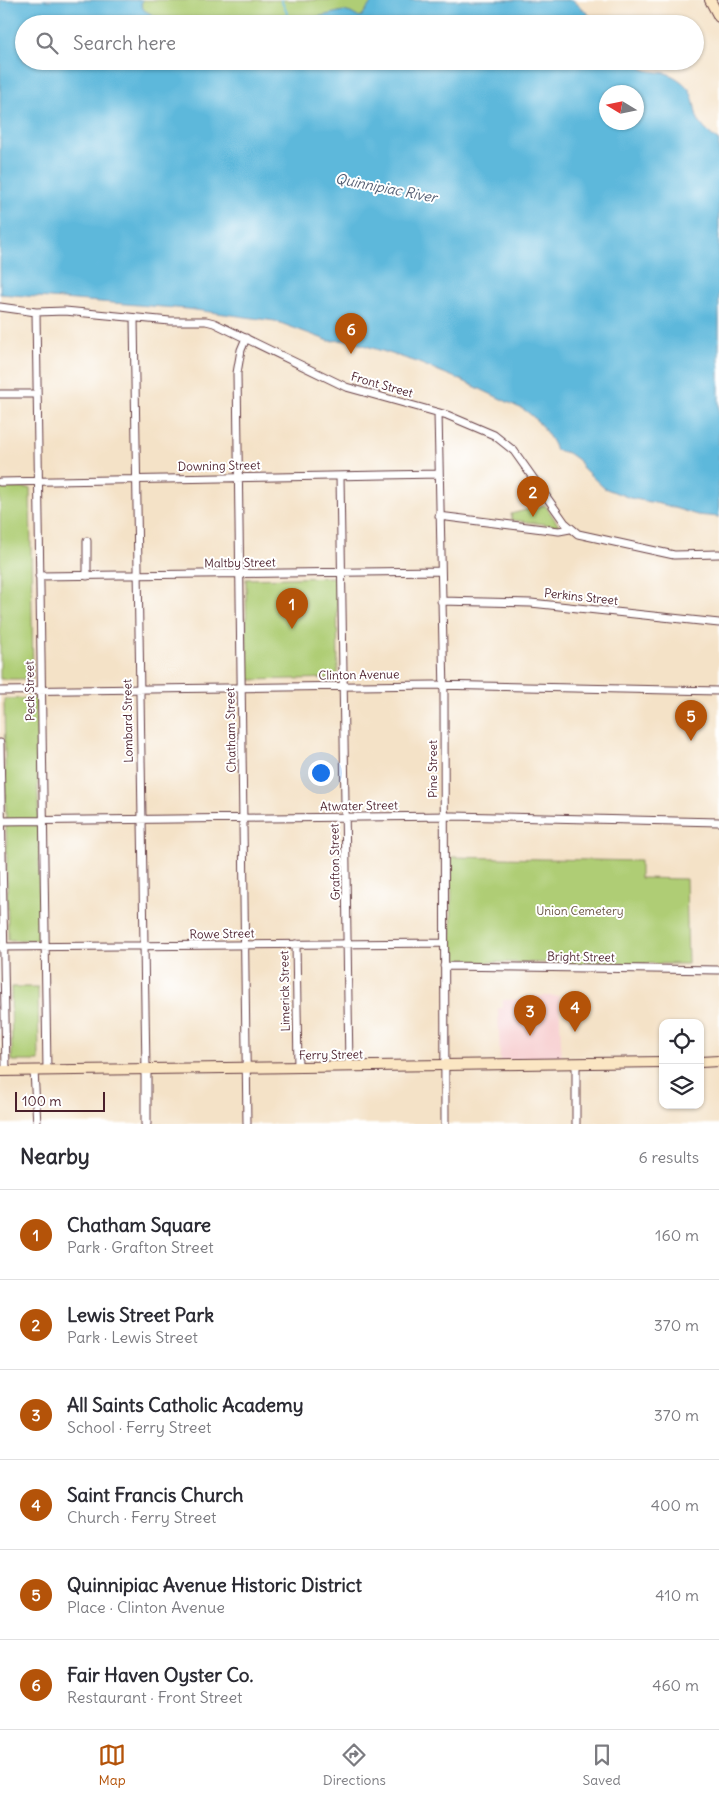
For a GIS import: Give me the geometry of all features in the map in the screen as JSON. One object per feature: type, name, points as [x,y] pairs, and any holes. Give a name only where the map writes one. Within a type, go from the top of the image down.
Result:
[{"type":"main road","points":[[710,0],[719,15]]},
{"type":"main road","points":[[704,1062],[719,1061]]},
{"type":"main road","name":"Ferry Street","points":[[3,1071],[659,1062]]},
{"type":"street","name":"Front Street","points":[[0,306],[36,312],[65,311],[170,321],[206,321],[221,326],[346,387],[438,413],[480,428],[504,442],[519,457],[570,528]]},
{"type":"street","name":"Peck Street","points":[[36,312],[47,1071]]},
{"type":"street","name":"Lombard Street","points":[[134,318],[146,1124]]},
{"type":"street","name":"Chatham Street","points":[[246,338],[241,350],[237,373],[248,1124]]},
{"type":"street","points":[[0,394],[36,394]]},
{"type":"street","name":"Pine Street","points":[[438,413],[443,686],[445,1124]]},
{"type":"street","name":"Downing Street","points":[[0,482],[439,474]]},
{"type":"street","name":"Grafton Street","points":[[340,476],[349,1067]]},
{"type":"street","points":[[439,516],[559,531],[570,528],[587,536],[674,555],[719,554]]},
{"type":"street","points":[[86,541],[87,576]]},
{"type":"street","name":"Maltby Street","points":[[39,576],[440,571]]},
{"type":"street","name":"Perkins Street","points":[[441,601],[531,603],[719,623]]},
{"type":"street","name":"Clinton Avenue","points":[[0,691],[344,686],[719,691]]},
{"type":"street","points":[[0,743],[3,1071]]},
{"type":"street","name":"Atwater Street","points":[[1,821],[444,816],[719,822]]},
{"type":"street","name":"Rowe Street","points":[[2,947],[444,943]]},
{"type":"street","name":"Limerick Street","points":[[296,944],[298,1068]]},
{"type":"street","name":"Bright Street","points":[[444,966],[719,970]]},
{"type":"street","points":[[576,1064],[576,1124]]},
{"type":"street","points":[[34,1071],[37,1124]]},
{"type":"shaded area","points":[[532,996],[559,996],[562,1064],[500,1065],[498,1008],[502,1008],[503,1000],[531,999]]},
{"type":"green space","points":[[130,0],[377,0],[365,15],[146,15]]},
{"type":"green space","points":[[0,488],[30,488],[33,679],[0,679]]},
{"type":"green space","points":[[545,505],[559,526],[512,520],[511,514]]},
{"type":"green space","points":[[337,577],[338,678],[247,680],[246,579]]},
{"type":"green space","points":[[36,698],[41,940],[8,940],[4,699]]},
{"type":"green space","name":"Union Cemetery","points":[[452,857],[640,861],[640,878],[686,879],[688,964],[451,962]]},
{"type":"green space","points":[[11,987],[38,987],[39,1061],[12,1061]]},
{"type":"water","name":"Quinnipiac River","points":[[0,0],[143,0],[141,4],[144,10],[153,15],[15,15],[15,70],[645,70],[666,73],[677,78],[689,89],[700,122],[719,141],[719,517],[697,515],[665,505],[630,498],[604,488],[583,468],[578,460],[568,453],[556,450],[550,438],[529,413],[461,380],[414,361],[347,340],[329,341],[275,321],[188,309],[0,294]]},
{"type":"water","points":[[371,0],[573,0],[589,15],[363,15]]},
{"type":"water","points":[[343,11],[354,15],[325,15]]},
{"type":"waterway","points":[[281,0],[287,15]]},
{"type":"place","name":"Fair Haven Oyster Co.","points":[[351,354]]},
{"type":"place","name":"Lewis Street Park","points":[[533,517]]},
{"type":"place","name":"Chatham Square","points":[[292,629]]},
{"type":"place","name":"Quinnipiac Avenue Historic District","points":[[691,741]]},
{"type":"place","name":"Saint Francis Church","points":[[575,1032]]},
{"type":"place","name":"All Saints Catholic Academy","points":[[530,1036]]}]
